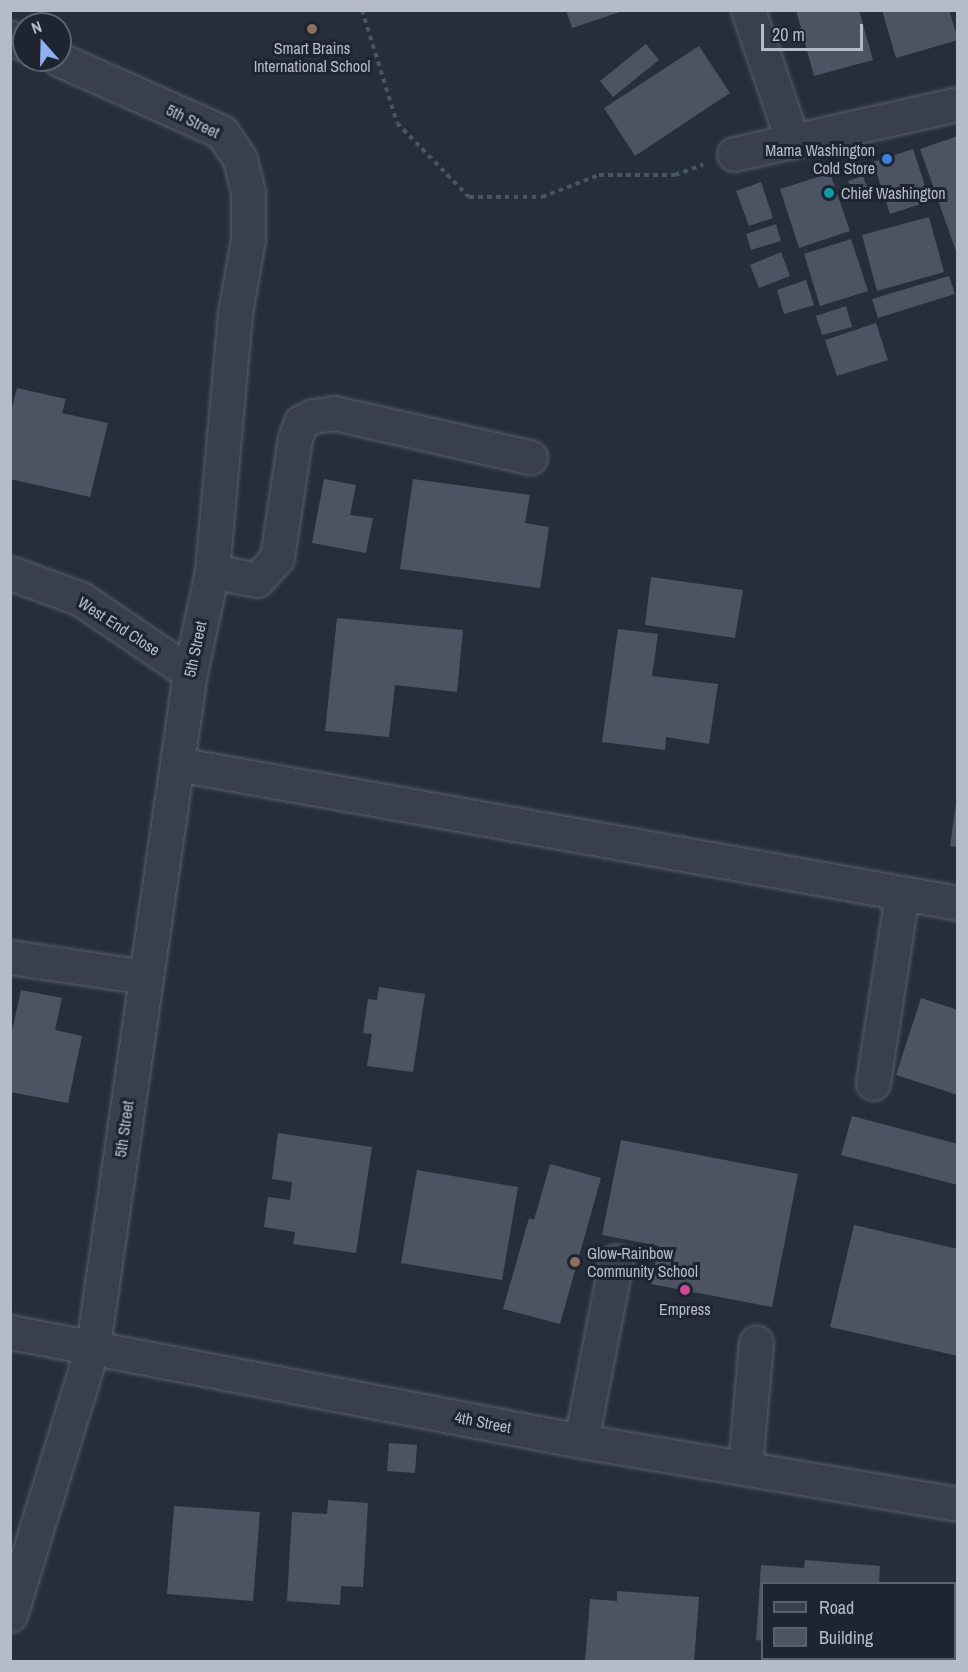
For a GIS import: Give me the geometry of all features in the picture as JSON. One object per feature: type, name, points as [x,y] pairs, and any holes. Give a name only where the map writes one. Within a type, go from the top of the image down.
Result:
[{"type":"street","points":[[748,10],[793,142]]},
{"type":"street","name":"5th Street","points":[[10,1615],[93,1346],[190,673],[212,571],[235,313],[248,239],[248,192],[240,159],[222,132],[72,65]]},
{"type":"street","points":[[734,154],[957,104]]},
{"type":"street","points":[[212,571],[257,580],[277,558],[295,438],[302,422],[314,416],[333,413],[530,457]]},
{"type":"street","name":"West End Close","points":[[10,573],[81,599],[190,673]]},
{"type":"street","points":[[177,764],[957,903]]},
{"type":"street","points":[[873,1083],[902,893]]},
{"type":"street","points":[[10,957],[145,977]]},
{"type":"street","points":[[581,1441],[616,1261]]},
{"type":"street","name":"4th Street","points":[[10,1332],[93,1346],[581,1441],[957,1504]]},
{"type":"street","points":[[745,1468],[756,1342]]},
{"type":"path","points":[[362,10],[397,123],[469,197],[542,197],[599,175],[675,175],[734,154]]},
{"type":"building","points":[[566,10],[622,10],[623,11],[572,28]]},
{"type":"building","points":[[796,10],[859,10],[873,60],[814,76]]},
{"type":"building","points":[[882,10],[949,10],[958,40],[896,58]]},
{"type":"building","points":[[646,44],[659,60],[613,97],[600,81]]},
{"type":"building","points":[[699,46],[730,93],[635,156],[604,108]]},
{"type":"building","points":[[958,136],[958,253],[957,254],[920,149]]},
{"type":"building","points":[[913,149],[930,201],[890,214],[873,162]]},
{"type":"building","points":[[830,173],[850,231],[799,248],[780,189]]},
{"type":"building","points":[[863,176],[870,195],[854,199],[848,181]]},
{"type":"building","points":[[761,182],[773,218],[749,226],[736,191]]},
{"type":"building","points":[[929,217],[944,272],[877,291],[862,235]]},
{"type":"building","points":[[776,224],[781,241],[751,250],[746,234]]},
{"type":"building","points":[[851,239],[868,291],[820,306],[804,254]]},
{"type":"building","points":[[781,252],[790,276],[759,288],[750,265]]},
{"type":"building","points":[[949,276],[955,294],[878,318],[872,299]]},
{"type":"building","points":[[806,280],[814,305],[784,314],[777,290]]},
{"type":"building","points":[[846,306],[852,327],[822,335],[816,316]]},
{"type":"building","points":[[876,323],[888,360],[837,376],[825,340]]},
{"type":"building","points":[[17,388],[66,399],[62,413],[108,423],[90,497],[10,479],[10,415]]},
{"type":"building","points":[[324,479],[356,485],[350,515],[373,518],[366,553],[312,543]]},
{"type":"building","points":[[413,479],[530,495],[525,523],[549,527],[540,588],[400,569]]},
{"type":"building","points":[[651,577],[743,590],[735,638],[645,625]]},
{"type":"building","points":[[337,618],[463,630],[457,692],[395,685],[389,737],[325,731]]},
{"type":"building","points":[[618,629],[658,634],[652,676],[718,684],[709,744],[666,737],[665,750],[602,742]]},
{"type":"building","points":[[956,804],[958,804],[958,847],[950,846]]},
{"type":"building","points":[[379,987],[425,994],[413,1072],[367,1066],[372,1034],[363,1033],[368,999],[377,1000]]},
{"type":"building","points":[[21,990],[62,998],[55,1030],[82,1036],[68,1103],[10,1092],[10,1040]]},
{"type":"building","points":[[921,998],[958,1010],[958,1095],[896,1075]]},
{"type":"building","points":[[852,1116],[958,1144],[958,1185],[841,1155]]},
{"type":"building","points":[[278,1133],[372,1147],[356,1253],[293,1244],[295,1232],[264,1227],[268,1197],[290,1200],[292,1182],[272,1179]]},
{"type":"building","points":[[621,1140],[798,1174],[772,1307],[651,1284],[659,1246],[602,1235]]},
{"type":"building","points":[[550,1164],[601,1178],[560,1324],[503,1309],[529,1218],[534,1220]]},
{"type":"building","points":[[417,1170],[518,1187],[502,1280],[401,1263]]},
{"type":"building","points":[[854,1225],[958,1249],[958,1356],[830,1327]]},
{"type":"building","points":[[389,1443],[417,1445],[415,1473],[387,1471]]},
{"type":"building","points":[[328,1500],[368,1503],[363,1587],[341,1586],[340,1605],[287,1601],[292,1512],[327,1514]]},
{"type":"building","points":[[174,1506],[260,1512],[253,1601],[167,1594]]},
{"type":"building","points":[[805,1560],[880,1566],[879,1582],[761,1582],[761,1641],[756,1640],[761,1565],[804,1568]]},
{"type":"building","points":[[617,1591],[699,1597],[694,1662],[585,1662],[590,1599],[617,1601]]},
{"type":"place","name":"Smart Brains International School","points":[[312,29]]},
{"type":"place","name":"Mama Washington Cold Store","points":[[887,159]]},
{"type":"place","name":"Chief Washington","points":[[829,193]]},
{"type":"place","name":"Glow-Rainbow Community School","points":[[575,1262]]},
{"type":"place","name":"Empress","points":[[685,1290]]}]
